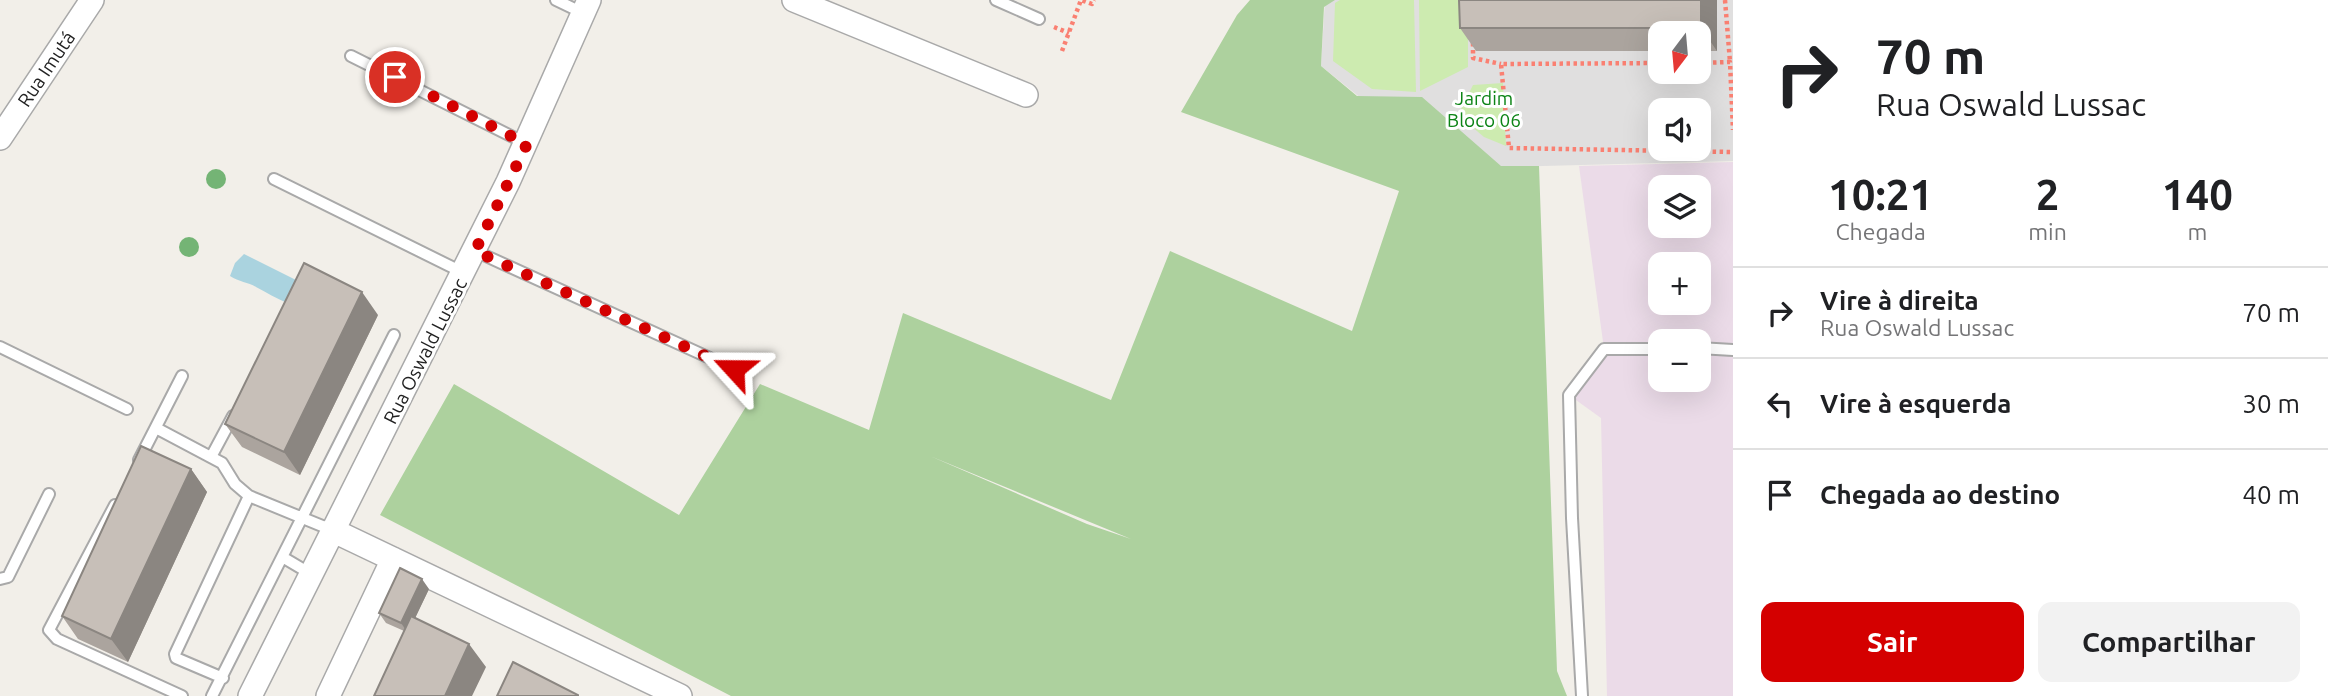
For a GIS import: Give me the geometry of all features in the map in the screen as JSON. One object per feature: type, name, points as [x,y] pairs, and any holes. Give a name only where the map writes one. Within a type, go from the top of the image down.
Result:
[{"type":"street","name":"Rua Imutá","points":[[0,138],[92,0]]},
{"type":"street","points":[[794,0],[1026,95]]},
{"type":"street","name":"Rua Oswald Lussac","points":[[250,696],[475,251],[527,144],[586,6]]},
{"type":"street","points":[[332,530],[680,696]]},
{"type":"street","points":[[328,696],[393,559]]},
{"type":"lane","points":[[556,0],[586,6]]},
{"type":"lane","points":[[996,0],[1040,19]]},
{"type":"lane","points":[[351,56],[527,144]]},
{"type":"lane","points":[[274,179],[464,273]]},
{"type":"lane","points":[[475,251],[734,369]]},
{"type":"lane","points":[[212,696],[284,558],[394,335]]},
{"type":"lane","points":[[0,347],[127,409]]},
{"type":"lane","points":[[1582,696],[1572,517],[1569,395],[1604,349],[1648,349]]},
{"type":"lane","points":[[1711,349],[1733,350]]},
{"type":"lane","points":[[133,472],[182,376]]},
{"type":"lane","points":[[211,457],[240,403]]},
{"type":"lane","points":[[156,428],[222,463],[240,490],[249,496],[332,530]]},
{"type":"lane","points":[[0,579],[8,577],[49,495]]},
{"type":"lane","points":[[120,496],[49,630],[57,639],[182,696]]},
{"type":"lane","points":[[223,678],[176,657],[175,654],[249,496]]},
{"type":"lane","points":[[284,558],[311,574]]},
{"type":"path","points":[[1062,51],[1081,0],[1092,4],[1094,0]]},
{"type":"path","points":[[1725,0],[1733,130]]},
{"type":"path","points":[[1472,34],[1473,58],[1501,64],[1648,63]]},
{"type":"path","points":[[1712,62],[1730,62]]},
{"type":"path","points":[[1501,64],[1509,148],[1733,152]]},
{"type":"shaded area","points":[[1325,0],[1733,0],[1733,161],[1501,167],[1429,153],[1321,66]]},
{"type":"shaded area","points":[[1733,162],[1733,696],[1607,696],[1601,418],[1569,395],[1604,349],[1579,166]]},
{"type":"green space","points":[[1250,0],[1335,0],[1324,7],[1321,66],[1357,96],[1422,97],[1501,166],[1539,166],[1557,671],[1567,696],[731,696],[380,515],[454,384],[679,515],[760,384],[869,430],[903,313],[1111,400],[1170,251],[1352,331],[1399,191],[1181,112],[1237,15]],"holes":[[[930,456],[1131,539],[1087,524]]]},
{"type":"green space","points":[[1340,0],[1414,0],[1416,92],[1372,89],[1333,61],[1335,3]]},
{"type":"green space","points":[[1419,0],[1468,0],[1468,67],[1420,91]]},
{"type":"green space","name":"Jardim Bloco 06","points":[[1503,83],[1506,146],[1484,137],[1458,115],[1473,85]]},
{"type":"water","points":[[244,254],[312,288],[287,303],[233,278],[230,276],[235,263]]},
{"type":"building","points":[[1459,0],[1701,0],[1701,21],[1648,21],[1648,28],[1460,28]]},
{"type":"building","points":[[304,263],[362,292],[284,452],[225,424]]},
{"type":"building","points":[[141,446],[191,469],[111,639],[62,616]]},
{"type":"building","points":[[400,568],[422,579],[401,623],[379,613]]},
{"type":"building","points":[[411,616],[469,644],[445,696],[374,696]]},
{"type":"building","points":[[513,662],[578,695],[578,696],[497,696]]},
{"type":"route","points":[[395,77],[527,144],[475,251],[734,369]]}]
